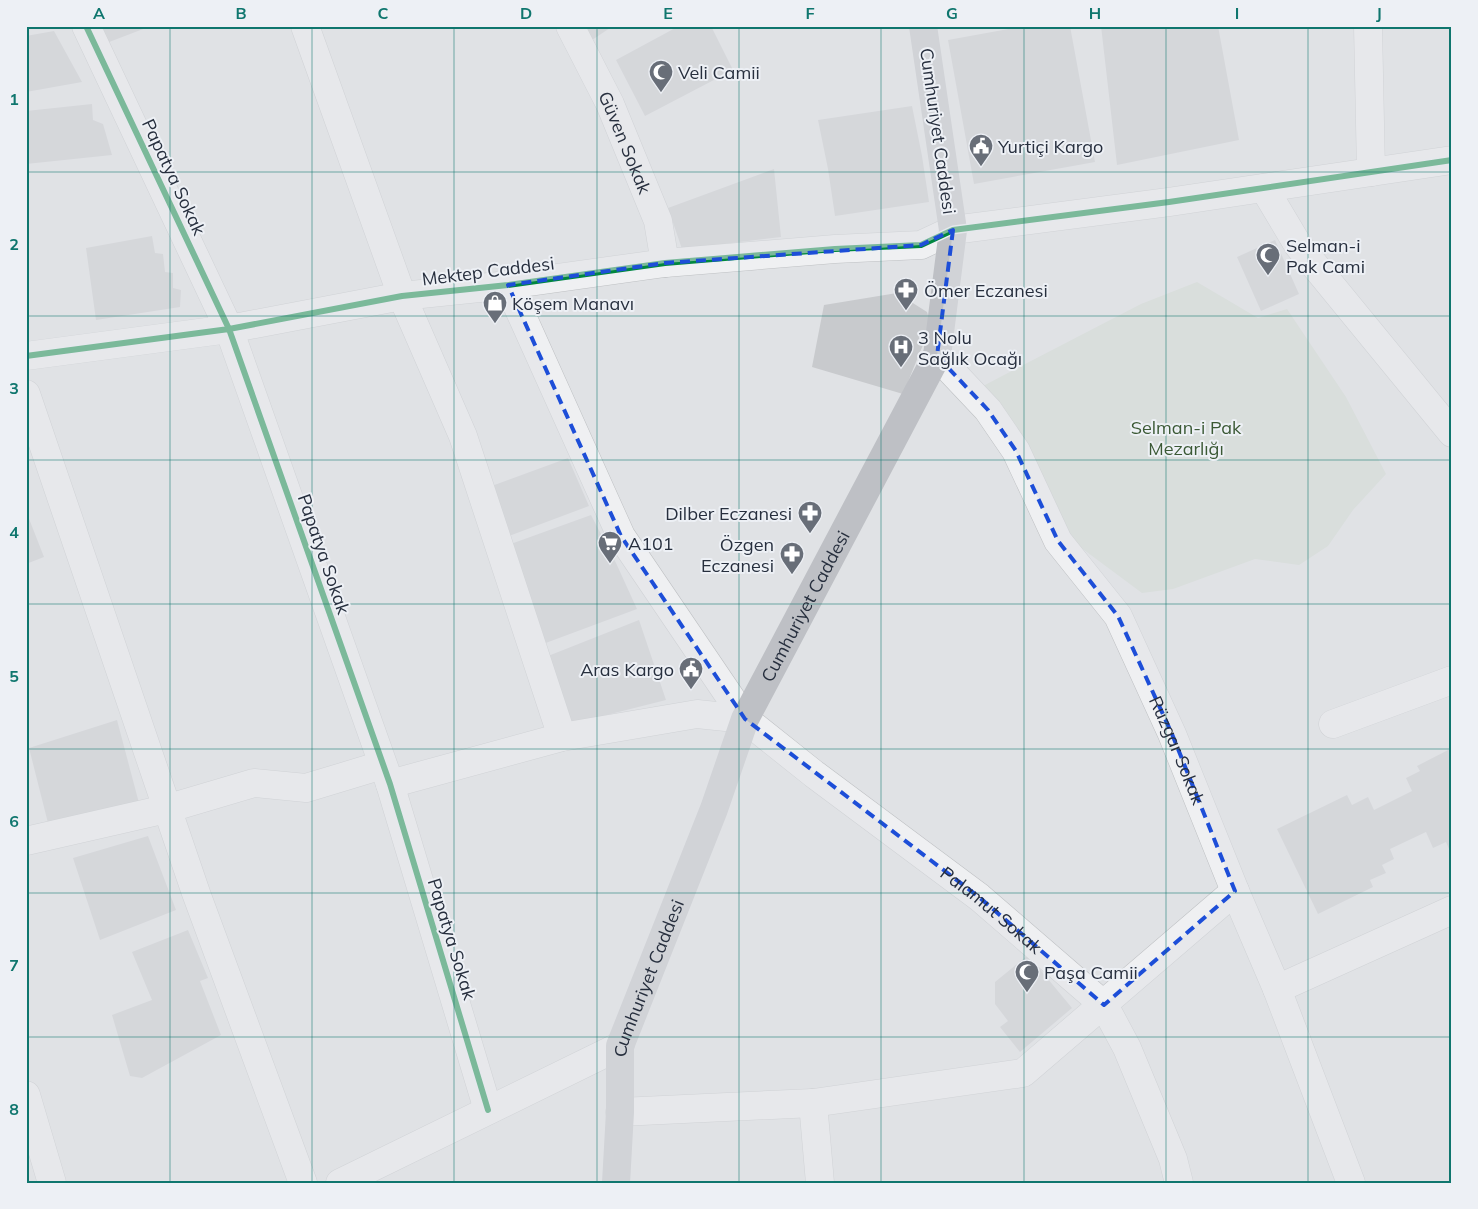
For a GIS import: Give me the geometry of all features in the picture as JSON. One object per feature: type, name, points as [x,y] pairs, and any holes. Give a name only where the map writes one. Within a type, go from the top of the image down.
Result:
[{"type":"main road","name":"Cumhuriyet Caddesi","points":[[616,1183],[620,1112],[620,1046],[714,809],[745,719],[937,356],[953,230],[923,26]]},
{"type":"street","name":"Papatya Sokak","points":[[86,26],[229,329],[386,775],[488,1110]]},
{"type":"street","points":[[305,26],[402,296],[463,436],[562,737]]},
{"type":"street","name":"Güven Sokak","points":[[570,26],[610,104],[658,221],[665,263]]},
{"type":"street","points":[[1368,26],[1371,172]]},
{"type":"street","name":"Mektep Caddesi","points":[[26,356],[229,329],[402,296],[508,285],[665,263],[835,249],[921,245],[953,230],[1264,188],[1452,160]]},
{"type":"street","points":[[1264,188],[1298,245],[1452,432]]},
{"type":"street","name":"Palamut Sokak","points":[[508,285],[621,536],[745,719],[814,774],[979,897],[1104,1005],[1127,1048],[1172,1159],[1179,1183]]},
{"type":"street","name":"Rüzgar Sokak","points":[[937,356],[988,410],[1016,452],[1058,541],[1118,616],[1172,734],[1234,891],[1277,989],[1351,1183]]},
{"type":"street","points":[[26,394],[166,808],[303,1183]]},
{"type":"street","points":[[1333,724],[1452,680]]},
{"type":"street","points":[[26,841],[166,808],[254,783],[306,788],[386,775],[562,737],[697,714],[745,719]]},
{"type":"street","points":[[620,1112],[814,1103],[1023,1073],[1234,891]]},
{"type":"street","points":[[1277,989],[1452,910]]},
{"type":"street","points":[[340,1183],[620,1046]]},
{"type":"street","points":[[26,1095],[52,1183]]},
{"type":"street","points":[[814,1103],[820,1183]]},
{"type":"highlighted area","points":[[953,230],[937,356],[988,410],[1016,451],[1058,541],[1118,616],[1172,734],[1235,891],[1104,1005],[979,897],[745,719],[621,536],[508,285],[665,263],[921,245]]},
{"type":"green space","name":"Selman-i Pak Mezarlığı","points":[[1197,282],[1258,318],[1287,309],[1346,397],[1386,474],[1353,510],[1328,546],[1299,565],[1255,559],[1173,589],[1142,593],[1072,541],[983,386],[1141,304]]},
{"type":"building","points":[[96,26],[151,26],[104,44]]},
{"type":"building","points":[[581,26],[613,26],[589,42]]},
{"type":"building","name":"Veli Camii","points":[[679,26],[711,26],[733,70],[645,116],[616,60]]},
{"type":"building","points":[[1025,26],[1070,26],[1095,162],[974,184],[948,40]]},
{"type":"building","points":[[1101,26],[1218,26],[1239,140],[1117,165]]},
{"type":"building","points":[[54,31],[82,82],[26,92],[26,36]]},
{"type":"building","points":[[92,104],[93,120],[103,124],[112,155],[26,164],[26,111]]},
{"type":"building","points":[[912,106],[929,202],[835,216],[818,120]]},
{"type":"building","points":[[774,169],[781,237],[682,249],[668,208]]},
{"type":"building","points":[[152,236],[155,253],[163,254],[165,272],[173,273],[173,288],[181,290],[180,307],[96,320],[86,248]]},
{"type":"building","name":"Selman-i Pak Cami","points":[[1275,240],[1299,294],[1261,311],[1237,257]]},
{"type":"building","points":[[897,293],[927,312],[931,325],[903,394],[812,367],[824,305]]},
{"type":"building","points":[[568,458],[589,506],[509,536],[489,487]]},
{"type":"building","points":[[26,511],[44,557],[26,564]]},
{"type":"building","points":[[591,515],[637,609],[543,644],[508,545]]},
{"type":"building","points":[[639,620],[666,700],[567,725],[548,656]]},
{"type":"building","points":[[117,720],[139,803],[49,827],[29,748]]},
{"type":"building","points":[[1452,748],[1452,847],[1449,849],[1446,842],[1433,848],[1426,832],[1390,849],[1394,859],[1382,865],[1386,873],[1370,880],[1373,887],[1318,914],[1277,829],[1347,795],[1352,805],[1368,797],[1374,810],[1412,791],[1406,778],[1420,771],[1417,766]]},
{"type":"building","points":[[148,836],[176,910],[100,940],[73,858]]},
{"type":"building","points":[[188,930],[208,978],[200,981],[221,1035],[142,1078],[130,1076],[112,1015],[152,1000],[132,952]]},
{"type":"building","name":"Paşa Camii","points":[[1028,955],[1072,1008],[1020,1052],[1000,1027],[1008,1021],[995,1004],[995,982]]},
{"type":"cycle path","points":[[86,26],[229,329],[390,784],[488,1110]]},
{"type":"cycle path","points":[[26,356],[229,329],[402,296],[508,285],[665,263],[835,249],[921,245],[953,230],[1169,202],[1452,160]]},
{"type":"place","name":"Veli Camii","points":[[661,93]]},
{"type":"place","name":"Yurtiçi Kargo","points":[[981,167]]},
{"type":"place","name":"Selman-i Pak Cami","points":[[1268,276]]},
{"type":"place","name":"Ömer Eczanesi","points":[[906,311]]},
{"type":"place","name":"Köşem Manavı","points":[[495,324]]},
{"type":"place","name":"3 Nolu Sağlık Ocağı","points":[[901,368]]},
{"type":"place","name":"Dilber Eczanesi","points":[[810,534]]},
{"type":"place","name":"A101","points":[[610,564]]},
{"type":"place","name":"Özgen Eczanesi","points":[[792,575]]},
{"type":"place","name":"Aras Kargo","points":[[691,690]]},
{"type":"place","name":"Paşa Camii","points":[[1027,993]]}]
